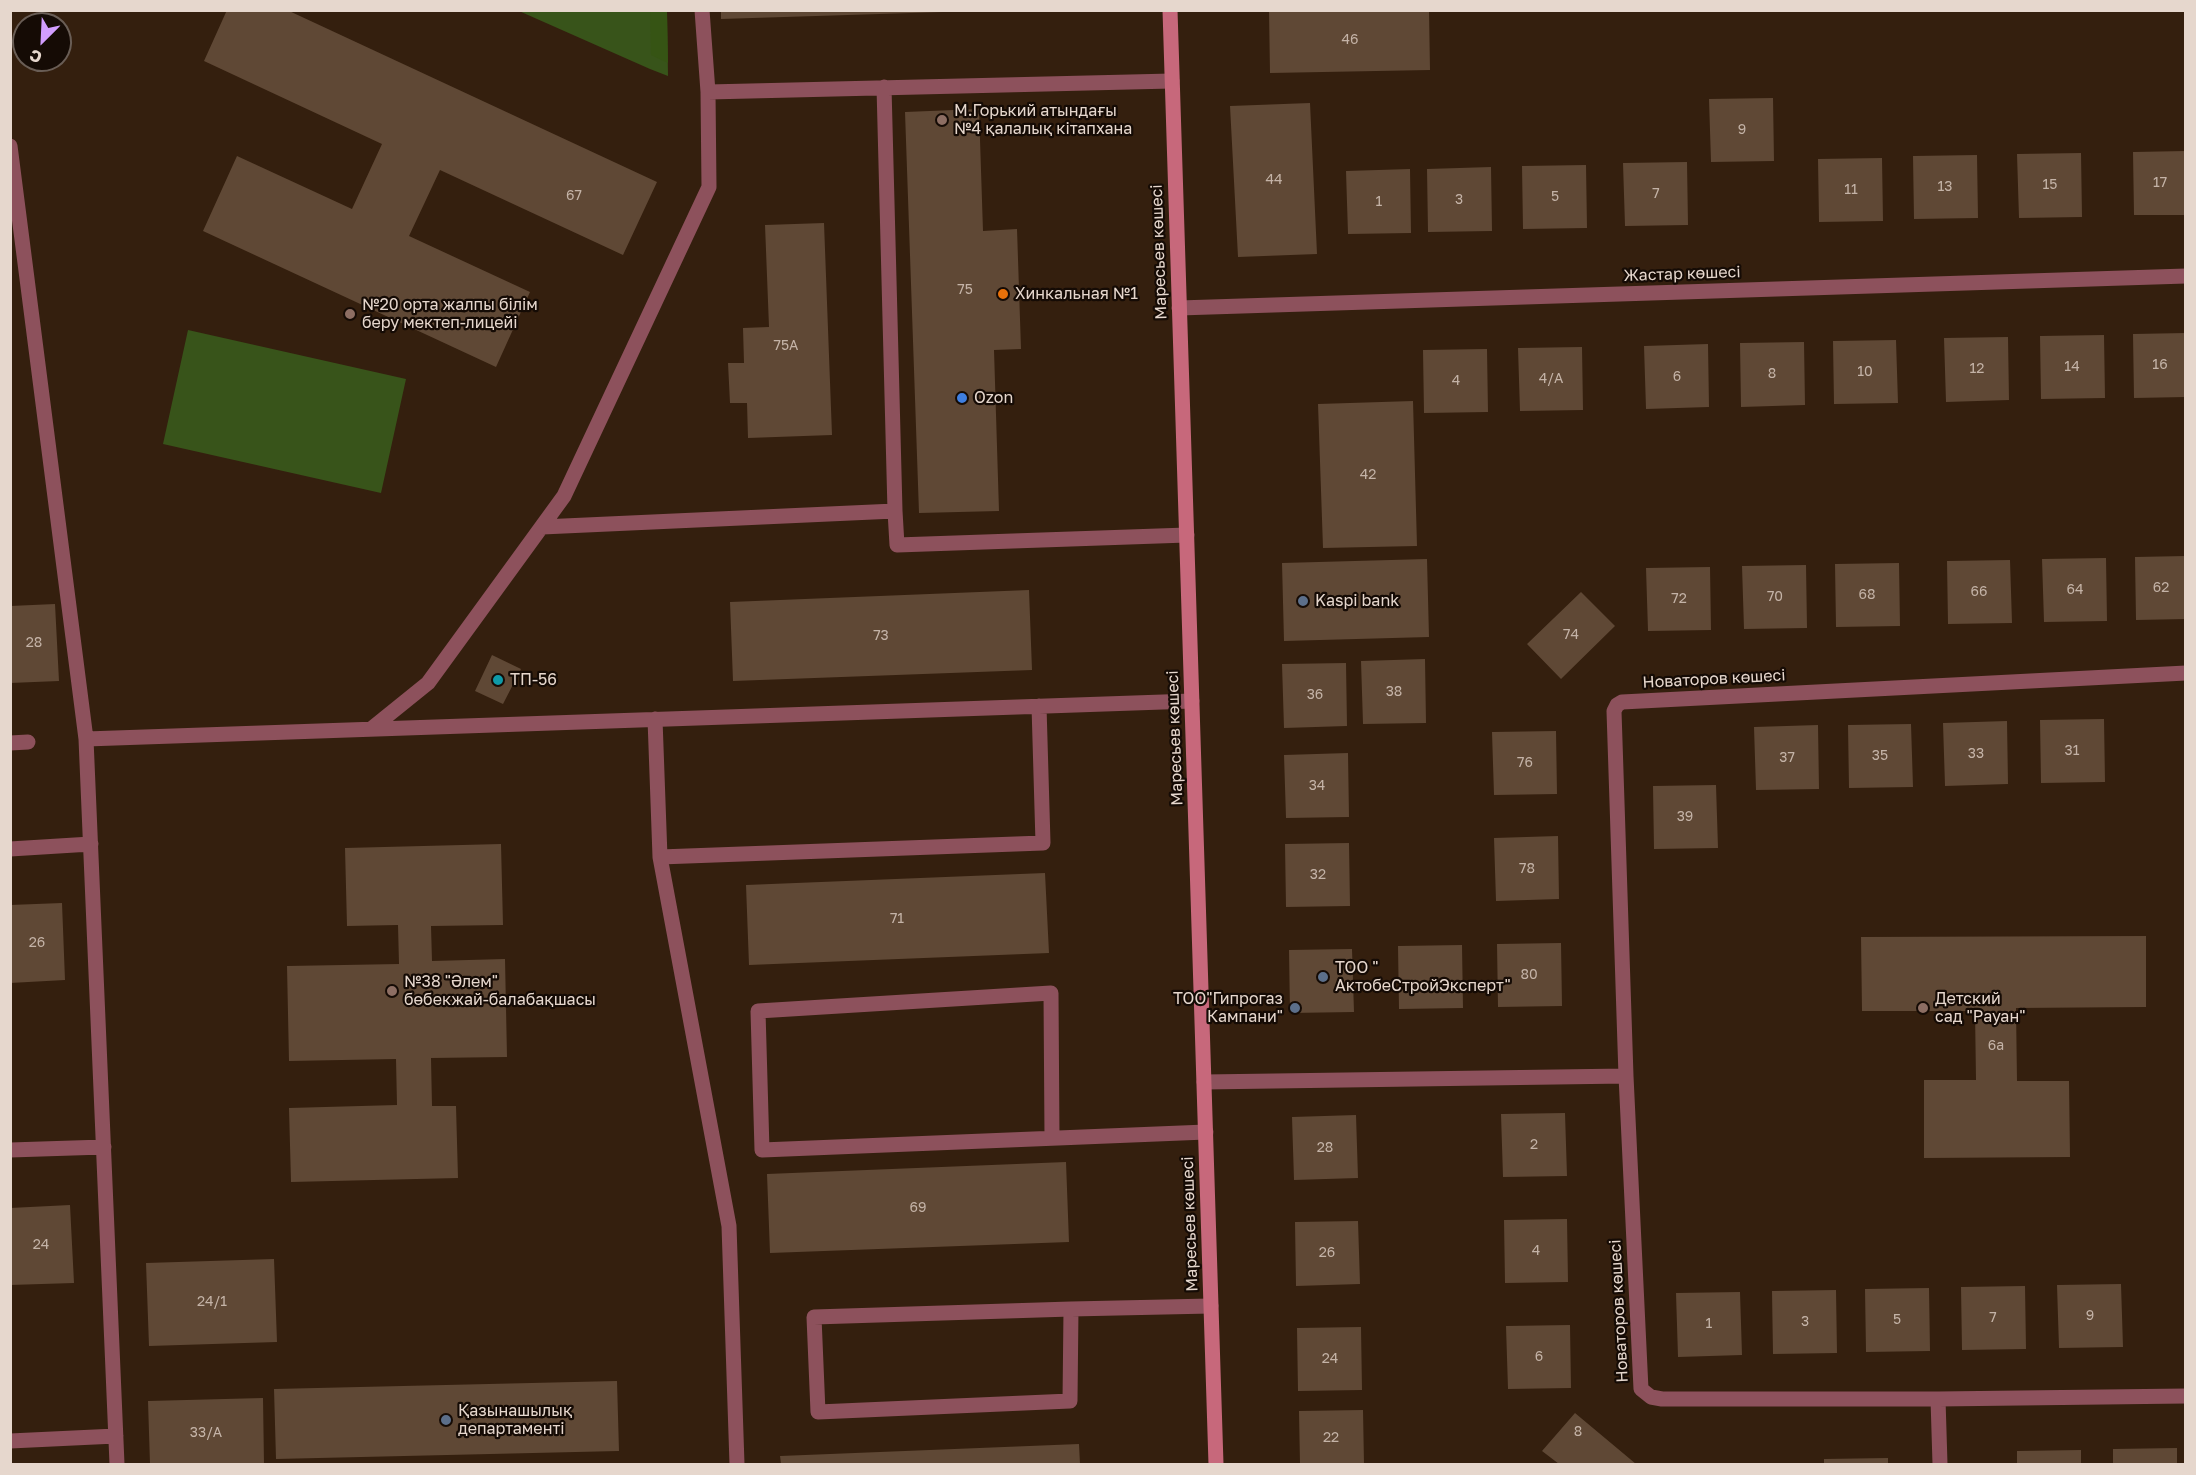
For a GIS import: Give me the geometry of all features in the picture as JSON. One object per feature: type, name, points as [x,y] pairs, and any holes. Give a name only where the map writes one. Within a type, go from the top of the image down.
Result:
[{"type":"main road","name":"Маресьев көшесі","points":[[1170,10],[1216,1464]]},
{"type":"street","points":[[371,729],[428,683],[564,496],[709,187],[708,92],[702,10]]},
{"type":"street","points":[[708,92],[1172,81]]},
{"type":"street","points":[[884,87],[897,545],[1187,535]]},
{"type":"street","points":[[10,146],[86,739],[117,1464]]},
{"type":"street","name":"Жастар көшесі","points":[[1179,308],[2186,276]]},
{"type":"street","points":[[542,527],[895,510]]},
{"type":"street","name":"Новаторов көшесі","points":[[2186,673],[1622,702],[1614,711],[1626,1076],[1641,1389],[1651,1397],[1662,1400],[2186,1396]]},
{"type":"street","points":[[86,739],[1192,701]]},
{"type":"street","points":[[660,857],[1043,843],[1039,706]]},
{"type":"street","points":[[655,719],[660,857],[729,1226],[737,1464]]},
{"type":"street","points":[[10,743],[28,742]]},
{"type":"street","points":[[10,849],[91,844]]},
{"type":"street","points":[[1052,1138],[1051,993],[758,1011],[762,1150],[1206,1132]]},
{"type":"street","points":[[1204,1083],[1626,1076]]},
{"type":"street","points":[[10,1150],[104,1147]]},
{"type":"street","points":[[1071,1309],[1070,1401],[818,1412],[814,1317],[1071,1309],[1211,1306]]},
{"type":"street","points":[[1938,1399],[1940,1464]]},
{"type":"street","points":[[10,1441],[116,1436]]},
{"type":"green space","points":[[519,11],[667,11],[668,76],[650,69]]},
{"type":"green space","points":[[650,11],[667,11],[668,63],[651,55]]},
{"type":"green space","points":[[188,330],[406,379],[381,493],[163,444]]},
{"type":"building","points":[[227,10],[287,10],[657,182],[623,255],[440,170],[409,236],[530,292],[496,367],[203,231],[237,156],[352,209],[382,144],[204,61]]},
{"type":"building","points":[[721,10],[943,10],[943,12],[721,19]]},
{"type":"building","points":[[1269,10],[1429,10],[1430,70],[1270,73]]},
{"type":"building","points":[[1773,98],[1774,161],[1711,162],[1709,99]]},
{"type":"building","points":[[1310,103],[1317,254],[1238,257],[1230,106]]},
{"type":"building","points":[[979,109],[983,231],[1017,229],[1021,349],[994,350],[999,511],[919,513],[905,112]]},
{"type":"building","points":[[2186,151],[2186,215],[2134,215],[2133,152]]},
{"type":"building","points":[[2081,153],[2082,217],[2019,218],[2017,154]]},
{"type":"building","points":[[1977,155],[1978,218],[1914,219],[1913,156]]},
{"type":"building","points":[[1882,158],[1883,221],[1819,222],[1818,159]]},
{"type":"building","points":[[1687,162],[1688,225],[1625,226],[1623,163]]},
{"type":"building","points":[[1586,165],[1587,228],[1523,229],[1522,166]]},
{"type":"building","points":[[1491,167],[1492,231],[1428,232],[1427,169]]},
{"type":"building","points":[[1410,169],[1411,233],[1348,234],[1346,171]]},
{"type":"building","points":[[824,223],[832,435],[748,438],[747,403],[730,403],[728,363],[744,363],[743,328],[769,327],[765,225]]},
{"type":"building","points":[[2186,333],[2186,397],[2134,398],[2133,334]]},
{"type":"building","points":[[2104,335],[2105,398],[2041,399],[2040,336]]},
{"type":"building","points":[[2008,337],[2009,400],[1946,402],[1944,338]]},
{"type":"building","points":[[1896,340],[1898,403],[1834,404],[1833,341]]},
{"type":"building","points":[[1804,342],[1805,405],[1741,407],[1740,343]]},
{"type":"building","points":[[1708,344],[1709,407],[1646,409],[1644,346]]},
{"type":"building","points":[[1582,347],[1583,410],[1520,411],[1518,348]]},
{"type":"building","points":[[1487,349],[1488,412],[1424,413],[1423,350]]},
{"type":"building","points":[[1413,401],[1417,546],[1323,548],[1318,404]]},
{"type":"building","points":[[2186,556],[2186,619],[2136,620],[2135,557]]},
{"type":"building","points":[[2106,558],[2107,621],[2044,622],[2042,559]]},
{"type":"building","points":[[1427,559],[1429,637],[1284,641],[1282,563]]},
{"type":"building","points":[[2010,560],[2012,623],[1948,624],[1947,561]]},
{"type":"building","points":[[1899,563],[1900,626],[1836,627],[1835,564]]},
{"type":"building","points":[[1806,565],[1807,628],[1744,629],[1742,566]]},
{"type":"building","points":[[1710,567],[1711,630],[1648,631],[1646,568]]},
{"type":"building","points":[[1029,590],[1032,670],[733,681],[730,602]]},
{"type":"building","points":[[1581,592],[1615,626],[1561,679],[1527,644]]},
{"type":"building","points":[[55,604],[59,681],[10,683],[10,606]]},
{"type":"building","name":"ТП-56","points":[[492,655],[521,669],[503,704],[475,691]]},
{"type":"building","points":[[1425,659],[1426,723],[1363,724],[1361,661]]},
{"type":"building","points":[[1346,663],[1347,726],[1284,728],[1282,664]]},
{"type":"building","points":[[2104,719],[2105,782],[2041,783],[2040,720]]},
{"type":"building","points":[[2007,721],[2008,784],[1945,786],[1943,723]]},
{"type":"building","points":[[1911,724],[1913,787],[1849,788],[1848,725]]},
{"type":"building","points":[[1818,725],[1819,789],[1756,790],[1754,727]]},
{"type":"building","points":[[1556,731],[1557,794],[1494,795],[1492,732]]},
{"type":"building","points":[[1348,753],[1349,817],[1286,818],[1284,755]]},
{"type":"building","points":[[1716,785],[1718,848],[1654,849],[1653,786]]},
{"type":"building","points":[[1558,836],[1559,899],[1496,901],[1494,838]]},
{"type":"building","points":[[1349,843],[1350,906],[1286,907],[1285,844]]},
{"type":"building","points":[[501,844],[503,925],[431,926],[432,961],[505,959],[507,1057],[431,1058],[432,1106],[456,1106],[458,1178],[291,1182],[289,1108],[397,1105],[396,1059],[289,1061],[287,966],[399,964],[398,925],[347,926],[345,848]]},
{"type":"building","points":[[1045,873],[1049,953],[749,965],[746,885]]},
{"type":"building","points":[[62,903],[65,980],[10,983],[10,905]]},
{"type":"building","points":[[2146,936],[2146,1007],[2016,1008],[2017,1081],[2069,1081],[2070,1157],[1924,1158],[1924,1080],[1976,1080],[1975,1011],[1862,1011],[1861,937]]},
{"type":"building","points":[[1561,943],[1562,1006],[1498,1007],[1497,944]]},
{"type":"building","points":[[1462,945],[1463,1008],[1399,1009],[1398,946]]},
{"type":"building","points":[[1352,949],[1354,1012],[1290,1013],[1289,950]]},
{"type":"building","points":[[1565,1113],[1567,1176],[1503,1177],[1501,1114]]},
{"type":"building","points":[[1356,1115],[1358,1178],[1294,1180],[1292,1117]]},
{"type":"building","points":[[1066,1162],[1069,1242],[770,1253],[767,1174]]},
{"type":"building","points":[[70,1205],[74,1283],[10,1285],[10,1208]]},
{"type":"building","points":[[1567,1219],[1568,1282],[1505,1283],[1504,1220]]},
{"type":"building","points":[[1358,1221],[1360,1284],[1296,1286],[1295,1222]]},
{"type":"building","points":[[274,1259],[277,1342],[149,1346],[146,1263]]},
{"type":"building","points":[[2121,1284],[2123,1347],[2059,1348],[2057,1285]]},
{"type":"building","points":[[2025,1286],[2026,1349],[1962,1350],[1961,1287]]},
{"type":"building","points":[[1929,1288],[1930,1351],[1866,1352],[1865,1289]]},
{"type":"building","points":[[1836,1290],[1837,1353],[1773,1354],[1772,1291]]},
{"type":"building","points":[[1740,1292],[1742,1355],[1678,1357],[1676,1293]]},
{"type":"building","points":[[1570,1325],[1571,1388],[1508,1389],[1506,1326]]},
{"type":"building","points":[[1361,1327],[1362,1390],[1298,1391],[1297,1328]]},
{"type":"building","name":"Қазынашылық департаменті","points":[[617,1381],[619,1451],[276,1459],[274,1389]]},
{"type":"building","points":[[263,1398],[264,1464],[150,1464],[148,1401]]},
{"type":"building","points":[[1363,1410],[1364,1464],[1300,1464],[1299,1411]]},
{"type":"building","points":[[1575,1413],[1636,1464],[1559,1464],[1542,1451]]},
{"type":"building","points":[[1079,1444],[1080,1464],[781,1464],[780,1456]]},
{"type":"building","points":[[2177,1448],[2177,1464],[2113,1464],[2113,1449]]},
{"type":"building","points":[[2081,1450],[2081,1464],[2017,1464],[2017,1451]]},
{"type":"building","points":[[1888,1458],[1888,1464],[1824,1464],[1824,1459]]},
{"type":"place","name":"М.Горький атындағы №4 қалалық кітапхана","points":[[942,120]]},
{"type":"place","name":"Хинкальная №1","points":[[1003,294]]},
{"type":"place","name":"№20 орта жалпы білім беру мектеп-лицейі","points":[[350,314]]},
{"type":"place","name":"Ozon","points":[[962,398]]},
{"type":"place","name":"Kaspi bank","points":[[1303,601]]},
{"type":"place","name":"ТП-56","points":[[498,680]]},
{"type":"place","name":"ТОО \" АктобеСтройЭксперт\"","points":[[1323,977]]},
{"type":"place","name":"№38 \"Әлем\" бөбекжай-балабақшасы","points":[[392,991]]},
{"type":"place","name":"ТОО\"Гипрогаз Кампани\"","points":[[1295,1008]]},
{"type":"place","name":"Детский сад \"Рауан\"","points":[[1923,1008]]},
{"type":"place","name":"Қазынашылық департаменті","points":[[446,1420]]}]
